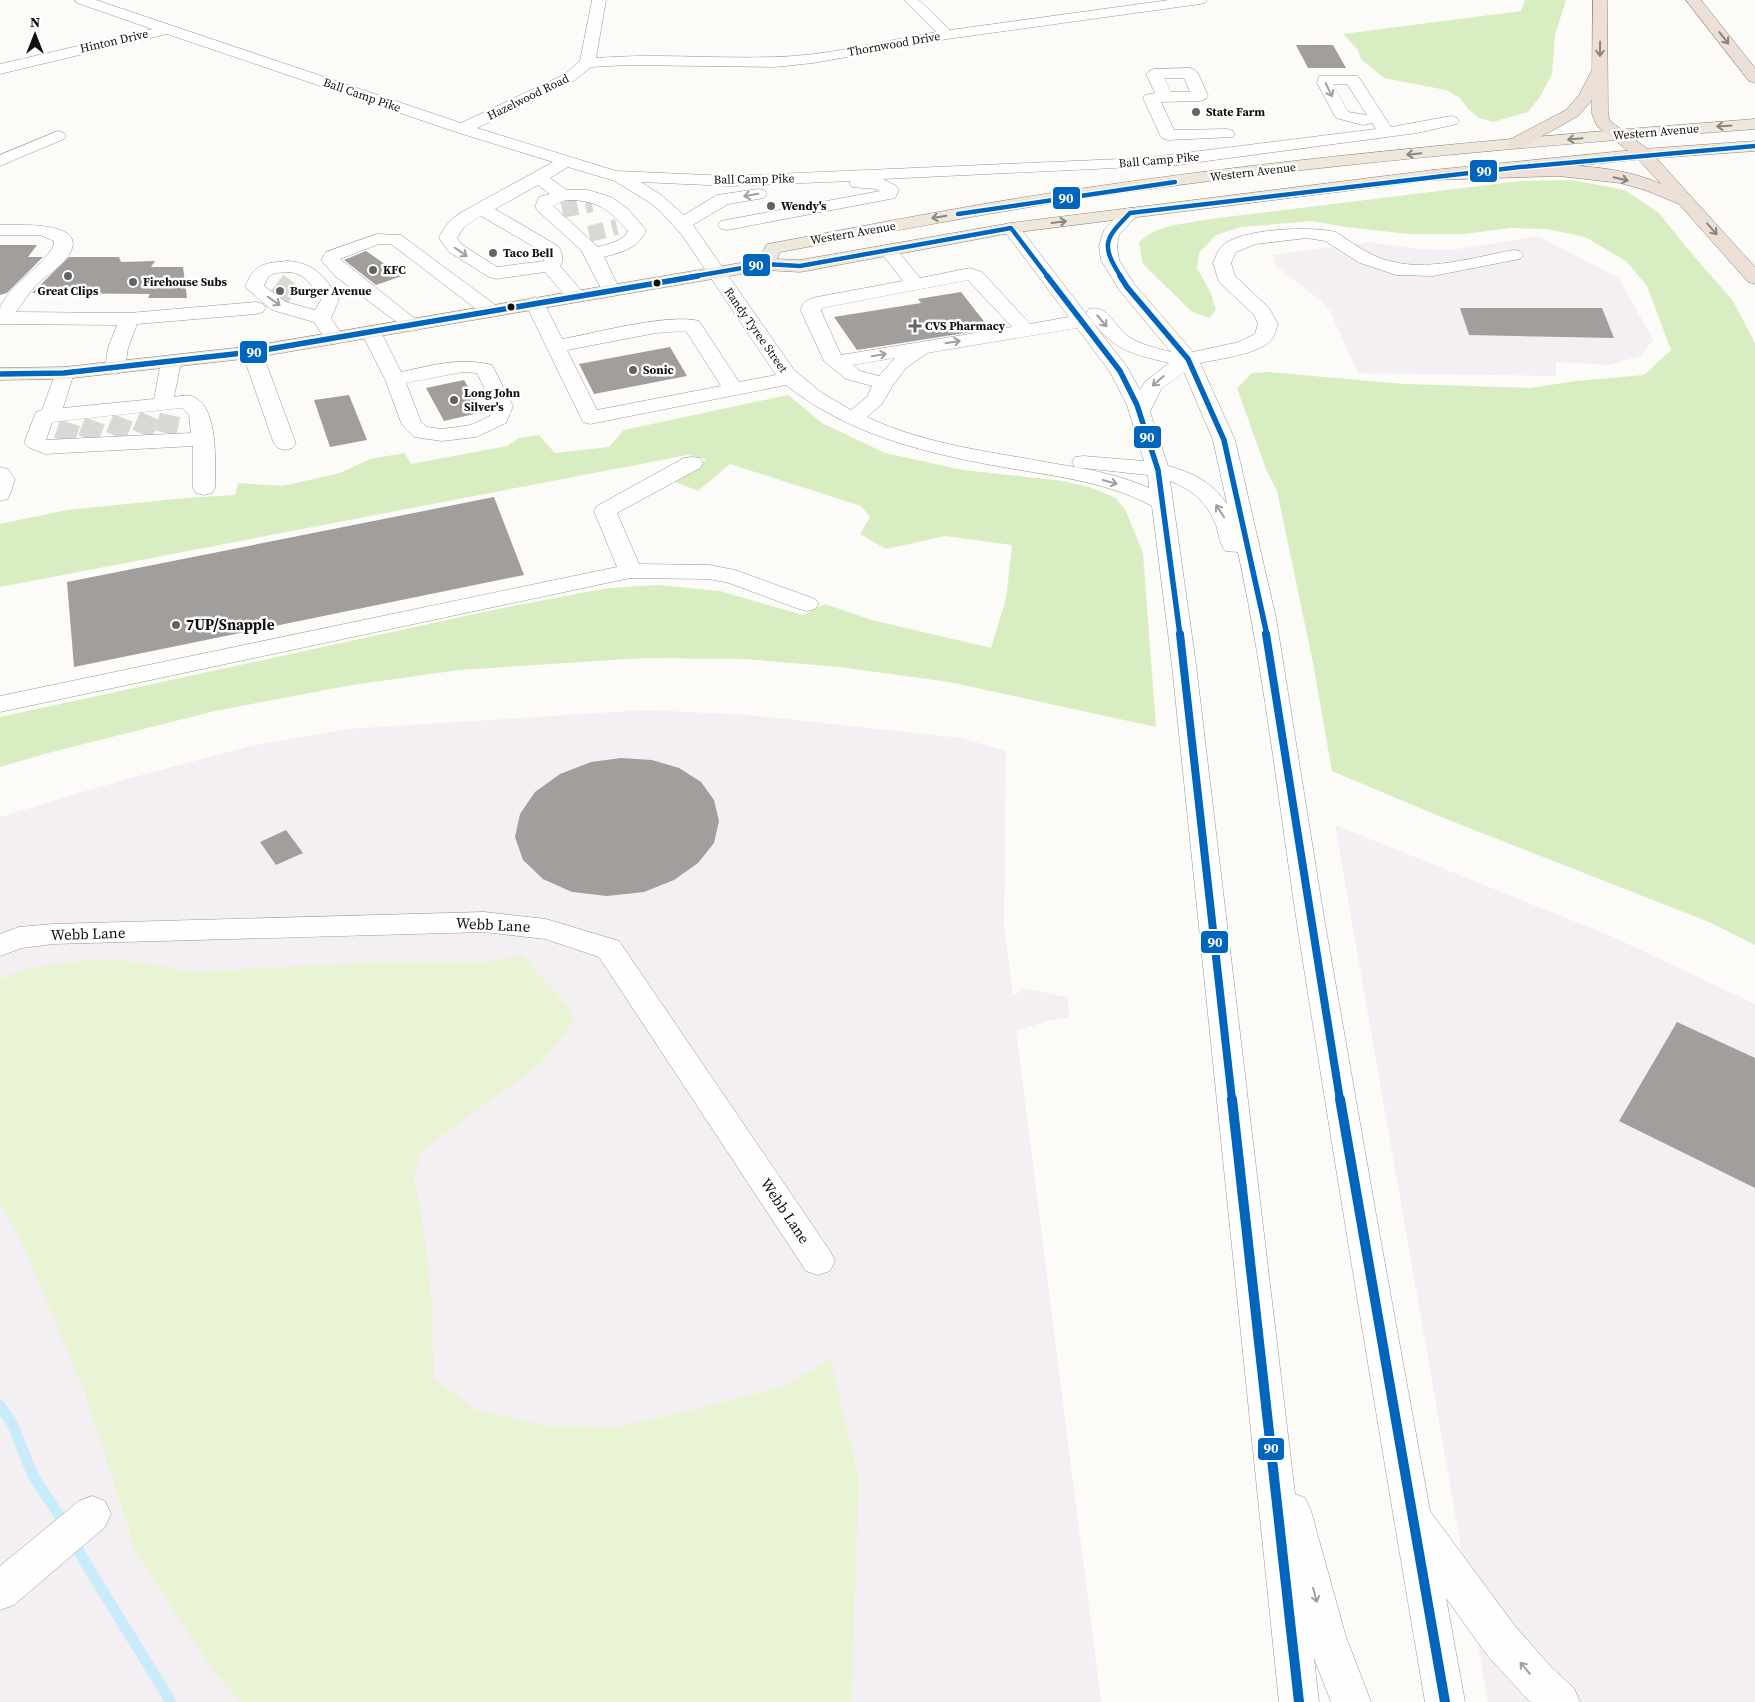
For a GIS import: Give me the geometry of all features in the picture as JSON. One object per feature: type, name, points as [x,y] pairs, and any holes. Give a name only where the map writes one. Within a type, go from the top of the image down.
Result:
[{"type":"highway","points":[[1600,0],[1600,114],[1603,123],[1643,154],[1755,278]]},
{"type":"highway","points":[[1693,0],[1755,78]]},
{"type":"highway","points":[[1515,144],[1572,113],[1586,97],[1599,71]]},
{"type":"highway","points":[[1432,175],[1569,172],[1606,176],[1656,188],[1691,205]]},
{"type":"main road","name":"Western Avenue","points":[[765,264],[773,248],[1091,192],[1359,160],[1515,144],[1755,124]]},
{"type":"main road","name":"Western Avenue","points":[[0,374],[64,373],[252,352],[765,264],[800,266],[1010,228],[1130,212],[1432,175],[1643,154],[1755,146]]},
{"type":"main road","points":[[1010,228],[1012,219],[1032,210],[1062,203],[1091,192]]},
{"type":"street","name":"Ball Camp Pike","points":[[82,0],[462,129],[615,176],[730,181],[1169,161],[1386,132],[1451,121]]},
{"type":"street","points":[[587,63],[599,0]]},
{"type":"street","points":[[911,0],[948,35]]},
{"type":"street","name":"Thornwood Drive","points":[[587,63],[627,60],[775,62],[813,58],[948,35],[1177,1],[1200,0]]},
{"type":"street","name":"Hinton Drive","points":[[0,69],[170,29]]},
{"type":"street","name":"Hazelwood Road","points":[[462,129],[570,77],[587,63]]},
{"type":"street","points":[[1165,97],[1152,98],[1168,135],[1227,134]]},
{"type":"street","points":[[1375,118],[1386,132]]},
{"type":"street","points":[[0,160],[58,136]]},
{"type":"street","points":[[550,266],[490,271],[455,248],[448,238],[451,229],[463,219],[567,161]]},
{"type":"street","points":[[679,207],[727,225],[758,223],[900,198],[903,194],[887,174]]},
{"type":"street","name":"Randy Tyree Street","points":[[615,176],[679,207],[693,236],[716,273],[790,378],[816,398],[853,419],[910,441],[972,456],[1087,475],[1133,488],[1146,493],[1162,503]]},
{"type":"street","points":[[538,177],[562,212],[584,236],[611,290]]},
{"type":"street","points":[[679,207],[695,189],[730,181]]},
{"type":"street","points":[[679,207],[809,186],[871,183],[880,184],[890,190],[889,194],[882,196],[727,225]]},
{"type":"street","points":[[562,212],[581,194],[606,205],[624,225],[636,230],[634,238],[618,247],[594,254]]},
{"type":"street","points":[[606,205],[651,194]]},
{"type":"street","points":[[482,208],[552,250],[553,263],[550,266]]},
{"type":"street","points":[[1130,212],[1110,234],[1108,246],[1110,260],[1127,287],[1188,359],[1224,440],[1264,618],[1310,918],[1362,1229],[1445,1702]]},
{"type":"street","points":[[1010,228],[1120,370],[1140,412],[1158,470],[1184,666],[1299,1702]]},
{"type":"street","points":[[0,230],[51,232],[63,239],[64,246],[59,256],[29,282],[1,318]]},
{"type":"street","points":[[1040,266],[1070,286],[1112,333],[1124,342],[1155,354],[1188,359],[1244,347],[1264,337],[1268,324],[1262,312],[1226,278],[1222,263],[1229,249],[1252,239],[1307,233],[1330,236],[1366,259],[1396,268],[1433,270],[1514,255]]},
{"type":"street","points":[[412,325],[342,272],[330,260],[332,256],[377,239],[395,239],[491,311]]},
{"type":"street","points":[[888,250],[916,284]]},
{"type":"street","points":[[287,265],[298,266],[306,270],[322,284],[330,300],[313,316],[279,306],[254,287],[267,281],[260,273],[270,268],[287,265]]},
{"type":"street","points":[[550,266],[577,296]]},
{"type":"street","points":[[884,382],[853,375],[831,357],[810,311],[811,306],[817,303],[970,274],[975,276],[1025,330]]},
{"type":"street","points":[[294,296],[302,302],[334,338]]},
{"type":"street","points":[[535,303],[590,418],[790,378]]},
{"type":"street","points":[[1,318],[129,319],[256,308]]},
{"type":"street","points":[[115,368],[118,348],[129,319]]},
{"type":"street","points":[[837,362],[1082,321]]},
{"type":"street","points":[[557,346],[656,327],[692,325],[733,389]]},
{"type":"street","points":[[371,332],[394,379],[412,425],[421,433],[442,435],[476,431],[499,419],[503,406],[485,369],[474,366],[454,368],[394,379]]},
{"type":"street","points":[[853,419],[875,400],[884,382],[898,364],[921,348]]},
{"type":"street","points":[[252,352],[285,444]]},
{"type":"street","points":[[1140,412],[1152,386],[1188,359]]},
{"type":"street","points":[[158,422],[171,362]]},
{"type":"street","points":[[64,373],[64,428]]},
{"type":"street","points":[[64,428],[92,429],[158,422],[187,402],[199,414],[203,439],[204,488]]},
{"type":"street","points":[[64,428],[92,429],[158,422],[203,439]]},
{"type":"street","name":"Randy Tyree Street","points":[[994,459],[1134,465],[1158,470],[1187,482],[1208,494],[1222,514],[1228,527],[1241,584],[1264,618]]},
{"type":"street","points":[[630,571],[605,511],[692,463]]},
{"type":"street","points":[[0,474],[4,480],[0,494]]},
{"type":"street","points":[[0,704],[630,571],[709,572],[735,577],[807,604]]},
{"type":"street","name":"Webb Lane","points":[[0,945],[19,938],[53,934],[484,922],[546,929],[609,949],[818,1261]]},
{"type":"street","points":[[1270,1430],[1326,1637],[1351,1702]]},
{"type":"street","points":[[0,1591],[92,1514]]},
{"type":"street","points":[[1413,1517],[1495,1633],[1536,1681],[1560,1702]]},
{"type":"shaded area","points":[[1538,236],[1619,278],[1653,340],[1640,356],[1610,365],[1556,362],[1556,376],[1358,373],[1330,311],[1320,300],[1276,266],[1273,255],[1369,242],[1417,249],[1451,250]]},
{"type":"shaded area","points":[[646,710],[747,715],[961,738],[1006,751],[1004,927],[1013,995],[1026,989],[1068,997],[1069,1017],[1047,1021],[1016,1031],[1101,1702],[0,1702],[0,817],[119,781],[251,746],[348,729]]},
{"type":"shaded area","points":[[1335,825],[1611,936],[1755,1004],[1755,1702],[1488,1702]]},
{"type":"green space","points":[[1525,0],[1566,0],[1555,35],[1552,74],[1540,97],[1528,112],[1493,122],[1479,118],[1468,109],[1460,98],[1446,90],[1384,78],[1361,59],[1358,50],[1343,34],[1521,11]]},
{"type":"green space","points":[[1572,180],[1625,190],[1659,213],[1733,301],[1755,343],[1755,945],[1709,922],[1441,817],[1332,771],[1313,663],[1277,491],[1266,469],[1237,388],[1252,373],[1267,372],[1405,384],[1530,388],[1576,381],[1644,375],[1671,350],[1647,286],[1626,261],[1585,237],[1547,229],[1510,228],[1464,234],[1409,234],[1345,227],[1312,221],[1241,227],[1216,235],[1199,253],[1197,268],[1210,291],[1216,310],[1209,318],[1191,311],[1143,264],[1139,242],[1146,236],[1163,228],[1210,219],[1520,181]]},
{"type":"green space","points":[[788,395],[822,423],[885,453],[963,470],[1063,481],[1089,487],[1116,498],[1126,511],[1143,553],[1156,727],[949,682],[839,667],[745,659],[644,658],[459,670],[352,685],[215,711],[0,767],[0,717],[498,609],[608,588],[658,585],[720,591],[803,615],[825,604],[872,620],[991,648],[1006,599],[1012,545],[945,536],[886,549],[860,534],[870,517],[861,506],[730,464],[698,491],[673,481],[707,459],[688,455],[0,587],[0,524],[67,510],[235,495],[238,483],[282,486],[340,473],[370,459],[405,453],[411,464],[507,446],[519,438],[539,435],[555,453],[609,447],[624,430]]},
{"type":"green space","points":[[521,955],[566,1004],[575,1020],[539,1065],[421,1151],[414,1176],[426,1245],[431,1294],[434,1378],[474,1409],[544,1425],[613,1428],[785,1386],[830,1359],[859,1478],[851,1702],[241,1702],[214,1672],[136,1552],[85,1394],[27,1254],[0,1203],[0,979],[32,968],[75,961],[95,960],[153,964],[191,972],[375,962],[488,962]]},
{"type":"building","points":[[1296,45],[1333,45],[1346,68],[1308,68]]},
{"type":"building","points":[[0,245],[37,245],[28,257],[43,257],[7,293],[0,295]]},
{"type":"building","name":"KFC","points":[[366,251],[402,276],[376,285],[344,260]]},
{"type":"building","points":[[69,257],[119,257],[121,262],[155,261],[151,267],[183,267],[187,298],[148,298],[150,294],[32,293]]},
{"type":"building","points":[[961,292],[990,329],[857,350],[834,317],[921,303],[918,299]]},
{"type":"building","points":[[1460,308],[1602,308],[1614,338],[1469,335]]},
{"type":"building","name":"Sonic","points":[[670,347],[687,376],[594,394],[579,364]]},
{"type":"building","name":"Long John Silver's","points":[[464,380],[483,412],[444,421],[426,388]]},
{"type":"building","points":[[349,395],[367,440],[330,447],[314,400]]},
{"type":"building","name":"7UP/Snapple","points":[[494,497],[524,575],[74,667],[67,582]]},
{"type":"building","points":[[621,758],[652,760],[679,768],[701,782],[714,800],[719,821],[714,843],[698,863],[674,880],[644,892],[607,896],[572,892],[543,879],[523,860],[515,837],[520,814],[535,792],[560,774],[591,762]]},
{"type":"building","points":[[286,830],[303,853],[276,865],[260,842]]},
{"type":"building","points":[[1677,1022],[1755,1058],[1755,1188],[1619,1121]]},
{"type":"waterway","points":[[0,1406],[12,1423],[33,1476],[66,1526]]},
{"type":"waterway","points":[[73,1539],[83,1559],[171,1702]]},
{"type":"tunnel","points":[[562,210],[592,204]]},
{"type":"tunnel","points":[[589,234],[617,227]]},
{"type":"tunnel","points":[[277,283],[294,296]]},
{"type":"tunnel","points":[[166,433],[170,415]]},
{"type":"tunnel","points":[[142,434],[150,416]]},
{"type":"tunnel","points":[[116,436],[123,418]]},
{"type":"tunnel","points":[[88,439],[95,421]]},
{"type":"tunnel","points":[[64,441],[70,423]]},
{"type":"transit line","name":"90","points":[[1445,1702],[1360,1220],[1310,918],[1264,618],[1224,440],[1188,359],[1127,287],[1110,260],[1108,246],[1110,234],[1130,213],[1520,167],[1755,146]]},
{"type":"transit line","name":"90","points":[[958,214],[1175,182]]},
{"type":"transit line","name":"90","points":[[0,374],[64,373],[252,352],[765,264],[800,266],[1011,228],[1120,371],[1137,405],[1158,470],[1184,665],[1299,1702]]},
{"type":"place","name":"State Farm","points":[[1196,112]]},
{"type":"place","name":"Wendy's","points":[[771,206]]},
{"type":"place","name":"Taco Bell","points":[[493,253]]},
{"type":"place","name":"KFC","points":[[373,270]]},
{"type":"place","name":"Great Clips","points":[[68,276]]},
{"type":"place","name":"Firehouse Subs","points":[[133,282]]},
{"type":"place","name":"Burger Avenue","points":[[280,291]]},
{"type":"place","name":"CVS Pharmacy","points":[[915,326]]},
{"type":"place","name":"Sonic","points":[[633,370]]},
{"type":"place","name":"Long John Silver's","points":[[454,400]]},
{"type":"place","name":"7UP/Snapple","points":[[176,625]]}]
